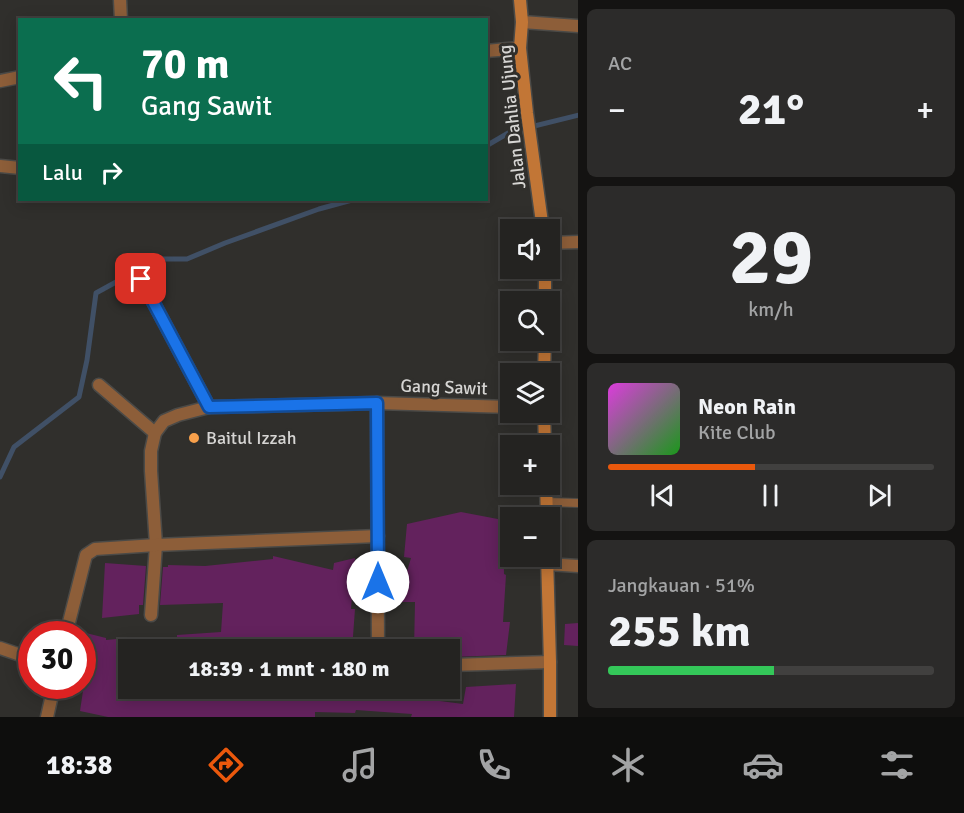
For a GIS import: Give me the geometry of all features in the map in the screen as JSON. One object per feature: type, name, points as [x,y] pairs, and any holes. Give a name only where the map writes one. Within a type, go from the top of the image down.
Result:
[{"type":"main road","name":"Jalan Dahlia Ujung","points":[[520,0],[522,22],[520,48],[541,219]]},
{"type":"main road","points":[[547,495],[547,507]]},
{"type":"main road","points":[[547,567],[550,717]]},
{"type":"street","points":[[120,0],[121,18]]},
{"type":"street","points":[[522,22],[578,26]]},
{"type":"street","points":[[488,51],[520,48]]},
{"type":"street","points":[[0,81],[18,77]]},
{"type":"street","points":[[0,165],[18,168]]},
{"type":"street","points":[[560,243],[578,242]]},
{"type":"street","points":[[141,279],[209,407]]},
{"type":"street","points":[[99,385],[155,433],[151,451],[156,545],[151,615]]},
{"type":"street","name":"Gang Sawit","points":[[377,403],[378,639]]},
{"type":"street","name":"Gang Sawit","points":[[155,433],[164,421],[209,407],[377,403],[500,407]]},
{"type":"street","points":[[69,621],[86,555],[95,549],[378,536]]},
{"type":"street","points":[[560,562],[578,566]]},
{"type":"street","points":[[0,648],[18,654]]},
{"type":"street","points":[[460,665],[550,662]]},
{"type":"street","points":[[47,717],[51,699]]},
{"type":"lane","points":[[547,502],[578,503]]},
{"type":"building","points":[[461,512],[500,519],[500,567],[504,567],[506,575],[503,622],[510,622],[506,655],[460,657],[460,639],[414,639],[415,602],[398,602],[411,558],[404,557],[407,524]]},
{"type":"building","points":[[273,556],[333,570],[334,563],[355,558],[351,609],[355,609],[353,639],[177,639],[177,635],[221,632],[223,603],[160,605],[163,567],[168,567],[168,565],[205,566],[273,559]]},
{"type":"building","points":[[105,563],[146,566],[143,605],[139,605],[139,614],[102,618]]},
{"type":"building","points":[[578,623],[578,646],[564,645],[565,624]]},
{"type":"building","points":[[96,636],[106,638],[106,640],[129,638],[118,639],[118,699],[424,699],[463,704],[466,687],[516,684],[514,717],[411,717],[412,714],[356,710],[355,713],[315,712],[315,717],[108,717],[80,711],[82,699],[96,699]]},
{"type":"waterway","points":[[488,145],[510,132],[578,115]]},
{"type":"waterway","points":[[0,477],[14,447],[79,397],[87,360],[96,293],[158,259],[187,259],[319,209],[348,201]]},
{"type":"place","name":"Baitul Izzah","points":[[194,438]]},
{"type":"route","points":[[141,279],[209,407],[377,403],[378,582]]}]
